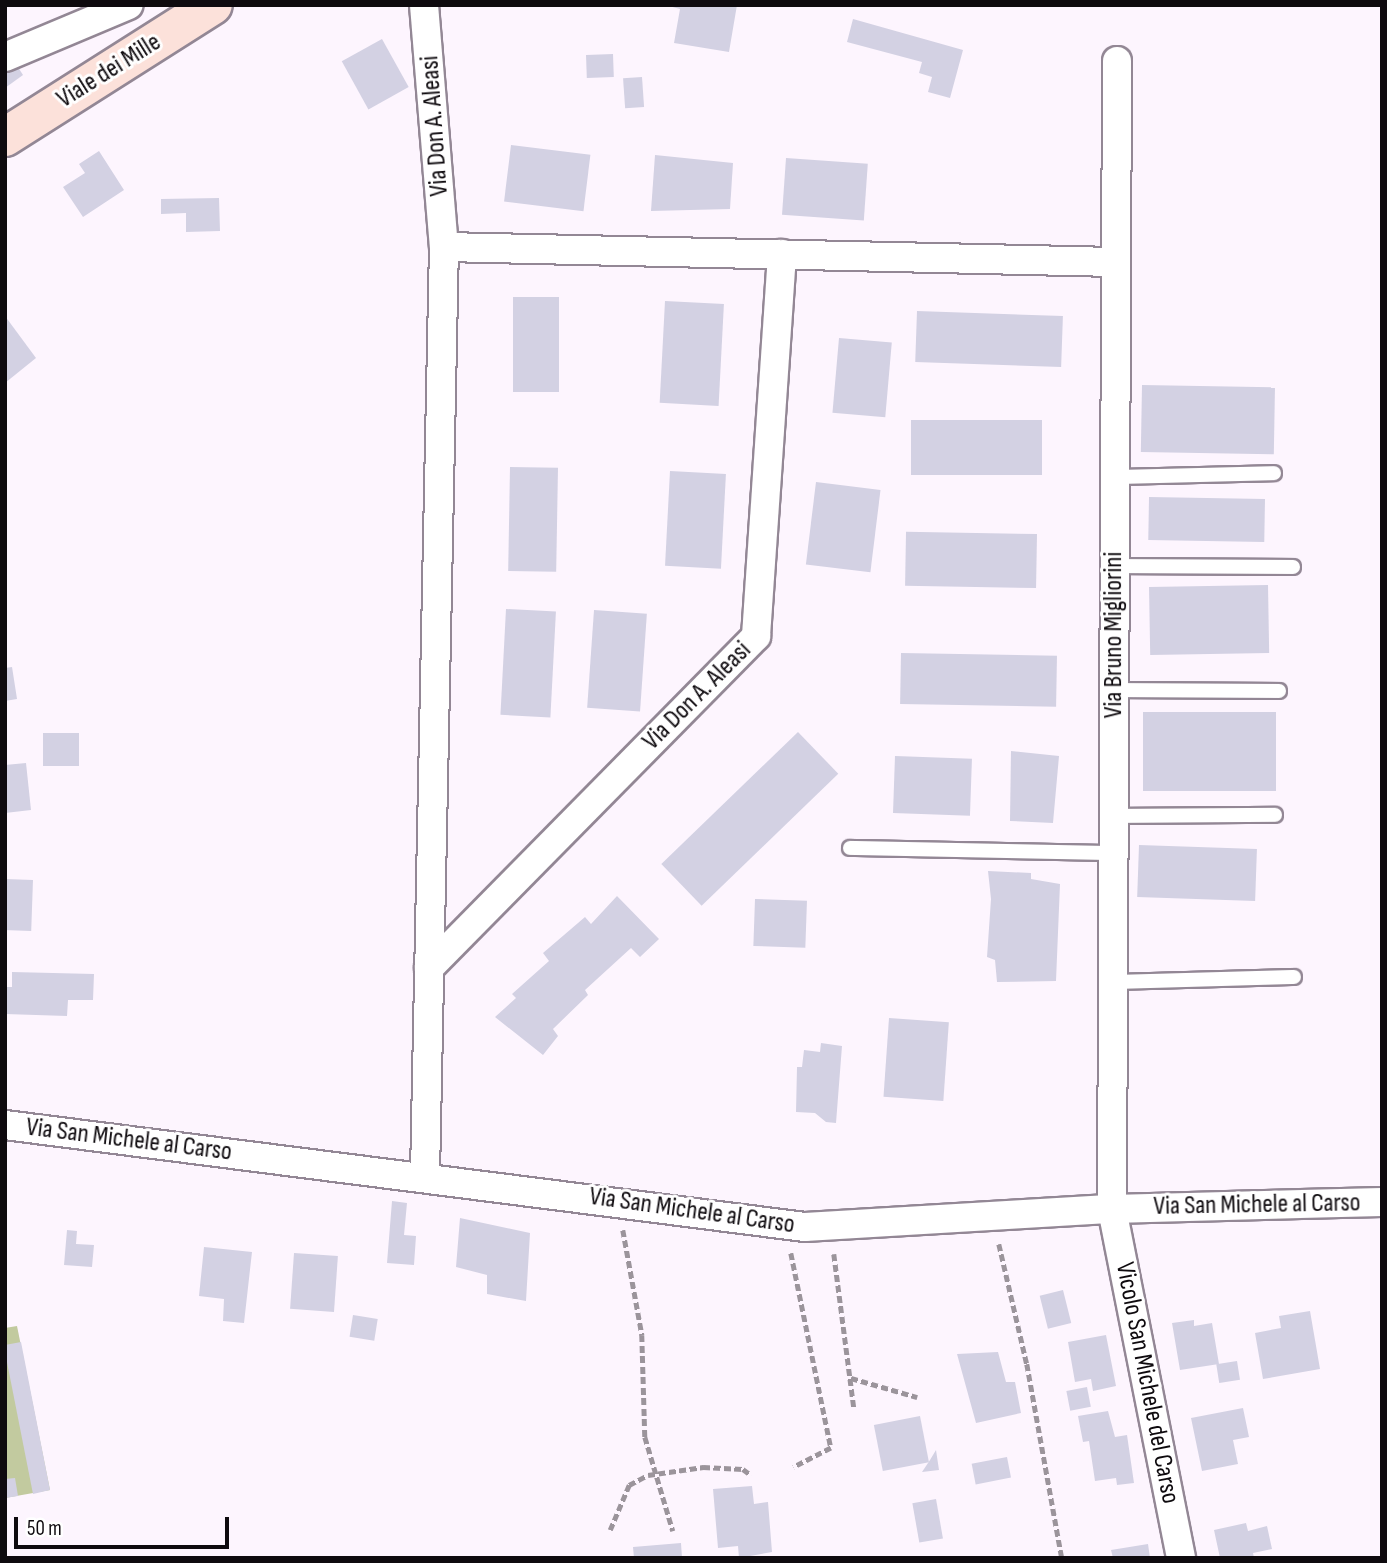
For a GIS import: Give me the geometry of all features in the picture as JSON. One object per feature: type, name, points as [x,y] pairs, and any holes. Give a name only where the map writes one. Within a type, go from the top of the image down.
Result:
[{"type":"main road","name":"Viale dei Mille","points":[[5,137],[213,5]]},
{"type":"street","points":[[5,57],[129,5]]},
{"type":"street","name":"Via Don A. Aleasi","points":[[424,5],[444,247],[425,1175]]},
{"type":"street","name":"Via Bruno Migliorini","points":[[1112,1209],[1117,61]]},
{"type":"street","points":[[444,247],[1115,261]]},
{"type":"street","name":"Via Don A. Aleasi","points":[[429,968],[756,636],[782,254]]},
{"type":"street","name":"Via San Michele al Carso","points":[[5,1125],[425,1175],[785,1224],[831,1225],[1112,1209],[1382,1202]]},
{"type":"street","name":"Vicolo San Michele del Carso","points":[[1112,1209],[1181,1558]]},
{"type":"lane","points":[[1115,477],[1274,473]]},
{"type":"lane","points":[[1114,566],[1293,567]]},
{"type":"lane","points":[[1114,690],[1279,691]]},
{"type":"lane","points":[[1114,816],[1275,815]]},
{"type":"lane","points":[[850,848],[1113,853]]},
{"type":"lane","points":[[1113,982],[1294,977]]},
{"type":"path","points":[[618,1202],[642,1335],[645,1437],[673,1531]]},
{"type":"path","points":[[992,1216],[1027,1364],[1062,1558]]},
{"type":"path","points":[[785,1224],[831,1448],[794,1466]]},
{"type":"path","points":[[831,1225],[854,1409]]},
{"type":"path","points":[[850,1378],[917,1397]]},
{"type":"path","points":[[610,1530],[629,1485],[657,1474],[703,1467],[743,1469],[751,1475]]},
{"type":"green space","points":[[17,1326],[50,1490],[5,1498],[5,1328]]},
{"type":"building","points":[[665,5],[737,5],[729,52],[674,43],[680,9]]},
{"type":"building","points":[[853,19],[963,50],[950,98],[928,92],[932,77],[919,73],[922,62],[847,42]]},
{"type":"building","points":[[382,39],[409,87],[368,109],[342,61]]},
{"type":"building","points":[[613,54],[614,77],[587,78],[586,55]]},
{"type":"building","points":[[16,64],[23,75],[5,88],[5,71]]},
{"type":"building","points":[[642,77],[644,107],[625,108],[623,78]]},
{"type":"building","points":[[511,145],[590,155],[583,211],[504,202]]},
{"type":"building","points":[[99,151],[124,190],[83,217],[63,187],[85,173],[79,164]]},
{"type":"building","points":[[655,155],[733,163],[730,209],[651,211]]},
{"type":"building","points":[[786,158],[868,164],[864,221],[782,215]]},
{"type":"building","points":[[219,198],[220,231],[186,232],[186,213],[161,214],[161,199]]},
{"type":"building","points":[[513,297],[559,297],[559,392],[513,392]]},
{"type":"building","points":[[665,301],[724,304],[719,406],[660,403]]},
{"type":"building","points":[[917,311],[1063,316],[1061,367],[915,362]]},
{"type":"building","points":[[5,316],[36,358],[5,383]]},
{"type":"building","points":[[839,338],[892,343],[885,417],[832,413]]},
{"type":"building","points":[[1142,385],[1275,387],[1274,454],[1141,452]]},
{"type":"building","points":[[911,420],[1042,420],[1042,475],[911,475]]},
{"type":"building","points":[[510,467],[558,468],[556,572],[508,571]]},
{"type":"building","points":[[670,471],[726,474],[721,569],[665,566]]},
{"type":"building","points":[[816,482],[881,490],[870,572],[806,564]]},
{"type":"building","points":[[1149,497],[1265,499],[1264,542],[1148,540]]},
{"type":"building","points":[[906,532],[1037,534],[1036,588],[905,586]]},
{"type":"building","points":[[1268,585],[1269,653],[1150,655],[1149,587]]},
{"type":"building","points":[[506,609],[556,612],[550,717],[500,715]]},
{"type":"building","points":[[594,610],[647,614],[640,711],[587,708]]},
{"type":"building","points":[[901,653],[1057,656],[1056,707],[900,704]]},
{"type":"building","points":[[12,667],[17,699],[5,701],[5,668]]},
{"type":"building","points":[[1143,712],[1276,712],[1276,791],[1143,791]]},
{"type":"building","points":[[798,732],[838,774],[702,906],[661,864]]},
{"type":"building","points":[[43,733],[79,733],[79,766],[43,766]]},
{"type":"building","points":[[1011,751],[1059,756],[1053,823],[1010,821]]},
{"type":"building","points":[[895,756],[972,759],[970,816],[893,813]]},
{"type":"building","points":[[26,763],[31,810],[5,813],[5,765]]},
{"type":"building","points":[[1139,845],[1257,849],[1255,901],[1137,897]]},
{"type":"building","points":[[988,871],[1031,873],[1031,879],[1060,884],[1056,981],[997,982],[995,960],[987,957],[991,899]]},
{"type":"building","points":[[5,879],[33,880],[31,931],[5,930]]},
{"type":"building","points":[[617,896],[659,939],[640,957],[631,948],[585,990],[588,995],[553,1029],[558,1036],[543,1055],[495,1017],[516,998],[512,994],[549,961],[543,953],[585,917],[591,924]]},
{"type":"building","points":[[755,899],[807,901],[805,948],[753,946]]},
{"type":"building","points":[[12,972],[94,974],[93,1000],[68,1000],[67,1016],[5,1014],[5,987],[12,987]]},
{"type":"building","points":[[889,1018],[949,1022],[943,1101],[883,1097]]},
{"type":"building","points":[[821,1043],[842,1046],[836,1123],[826,1122],[815,1113],[796,1112],[797,1067],[802,1067],[804,1050],[820,1052]]},
{"type":"building","points":[[392,1201],[407,1203],[404,1235],[416,1236],[414,1265],[387,1263]]},
{"type":"building","points":[[460,1218],[530,1233],[526,1301],[487,1294],[487,1275],[456,1267]]},
{"type":"building","points":[[67,1230],[77,1231],[76,1244],[94,1245],[92,1267],[64,1265]]},
{"type":"building","points":[[204,1247],[252,1252],[244,1323],[223,1321],[224,1299],[199,1296]]},
{"type":"building","points":[[294,1253],[338,1256],[334,1312],[290,1309]]},
{"type":"building","points":[[1063,1290],[1071,1323],[1048,1329],[1040,1296]]},
{"type":"building","points":[[1310,1311],[1320,1369],[1263,1379],[1255,1333],[1281,1328],[1279,1316]]},
{"type":"building","points":[[353,1315],[378,1319],[374,1341],[350,1337]]},
{"type":"building","points":[[1194,1320],[1194,1326],[1212,1323],[1219,1364],[1180,1370],[1172,1323]]},
{"type":"building","points":[[1106,1335],[1116,1386],[1093,1391],[1091,1379],[1075,1382],[1068,1342]]},
{"type":"building","points":[[21,1342],[50,1490],[33,1494],[5,1352],[5,1345]]},
{"type":"building","points":[[998,1352],[1006,1382],[1015,1382],[1021,1413],[976,1423],[957,1354]]},
{"type":"building","points":[[1237,1361],[1240,1380],[1219,1383],[1216,1364]]},
{"type":"building","points":[[1087,1387],[1091,1407],[1070,1411],[1066,1391]]},
{"type":"building","points":[[1243,1408],[1249,1437],[1233,1440],[1238,1464],[1202,1471],[1191,1418]]},
{"type":"building","points":[[1108,1411],[1115,1437],[1127,1435],[1134,1483],[1117,1485],[1116,1478],[1095,1481],[1089,1441],[1083,1442],[1078,1416]]},
{"type":"building","points":[[920,1416],[929,1462],[883,1471],[874,1425]]},
{"type":"building","points":[[936,1450],[939,1470],[922,1472],[930,1460]]},
{"type":"building","points":[[1007,1457],[1011,1478],[976,1484],[972,1464]]},
{"type":"building","points":[[15,1478],[18,1496],[5,1498],[5,1479]]},
{"type":"building","points":[[752,1486],[754,1504],[768,1502],[772,1552],[739,1558],[738,1546],[718,1548],[713,1489]]},
{"type":"building","points":[[936,1499],[943,1538],[919,1543],[912,1503]]},
{"type":"building","points":[[1246,1523],[1248,1531],[1267,1526],[1272,1549],[1253,1553],[1254,1558],[1220,1558],[1214,1530]]},
{"type":"building","points":[[681,1543],[682,1558],[634,1558],[633,1547]]},
{"type":"building","points":[[1148,1544],[1150,1558],[1113,1558],[1111,1550]]}]
